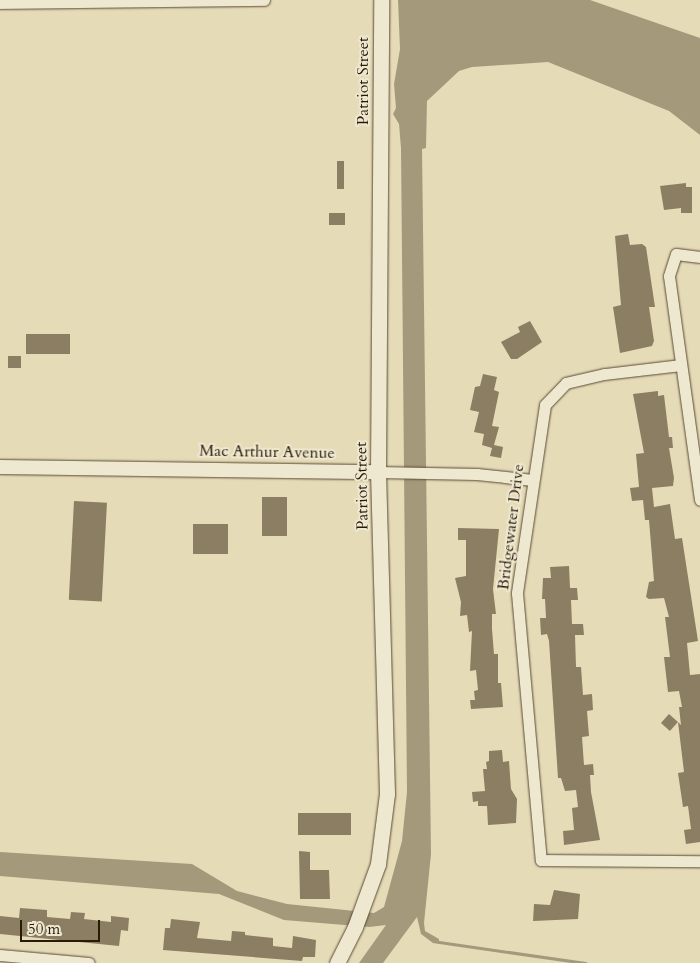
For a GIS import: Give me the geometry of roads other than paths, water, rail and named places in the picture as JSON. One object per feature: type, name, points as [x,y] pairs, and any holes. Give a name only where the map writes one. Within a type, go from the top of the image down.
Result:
[{"type":"main road","name":"Patriot Street","points":[[337,963],[355,927],[378,864],[387,794],[378,472],[381,0]]},
{"type":"street","points":[[0,3],[264,0]]},
{"type":"street","points":[[700,257],[676,254],[669,276],[700,500]]},
{"type":"street","name":"Bridgewater Drive","points":[[681,365],[604,374],[566,383],[545,405],[518,593],[540,860],[700,860]]},
{"type":"street","name":"Mac Arthur Avenue","points":[[0,467],[435,473],[533,480]]},
{"type":"street","points":[[0,955],[89,963]]},
{"type":"waterway","points":[[439,942],[585,963]]}]
